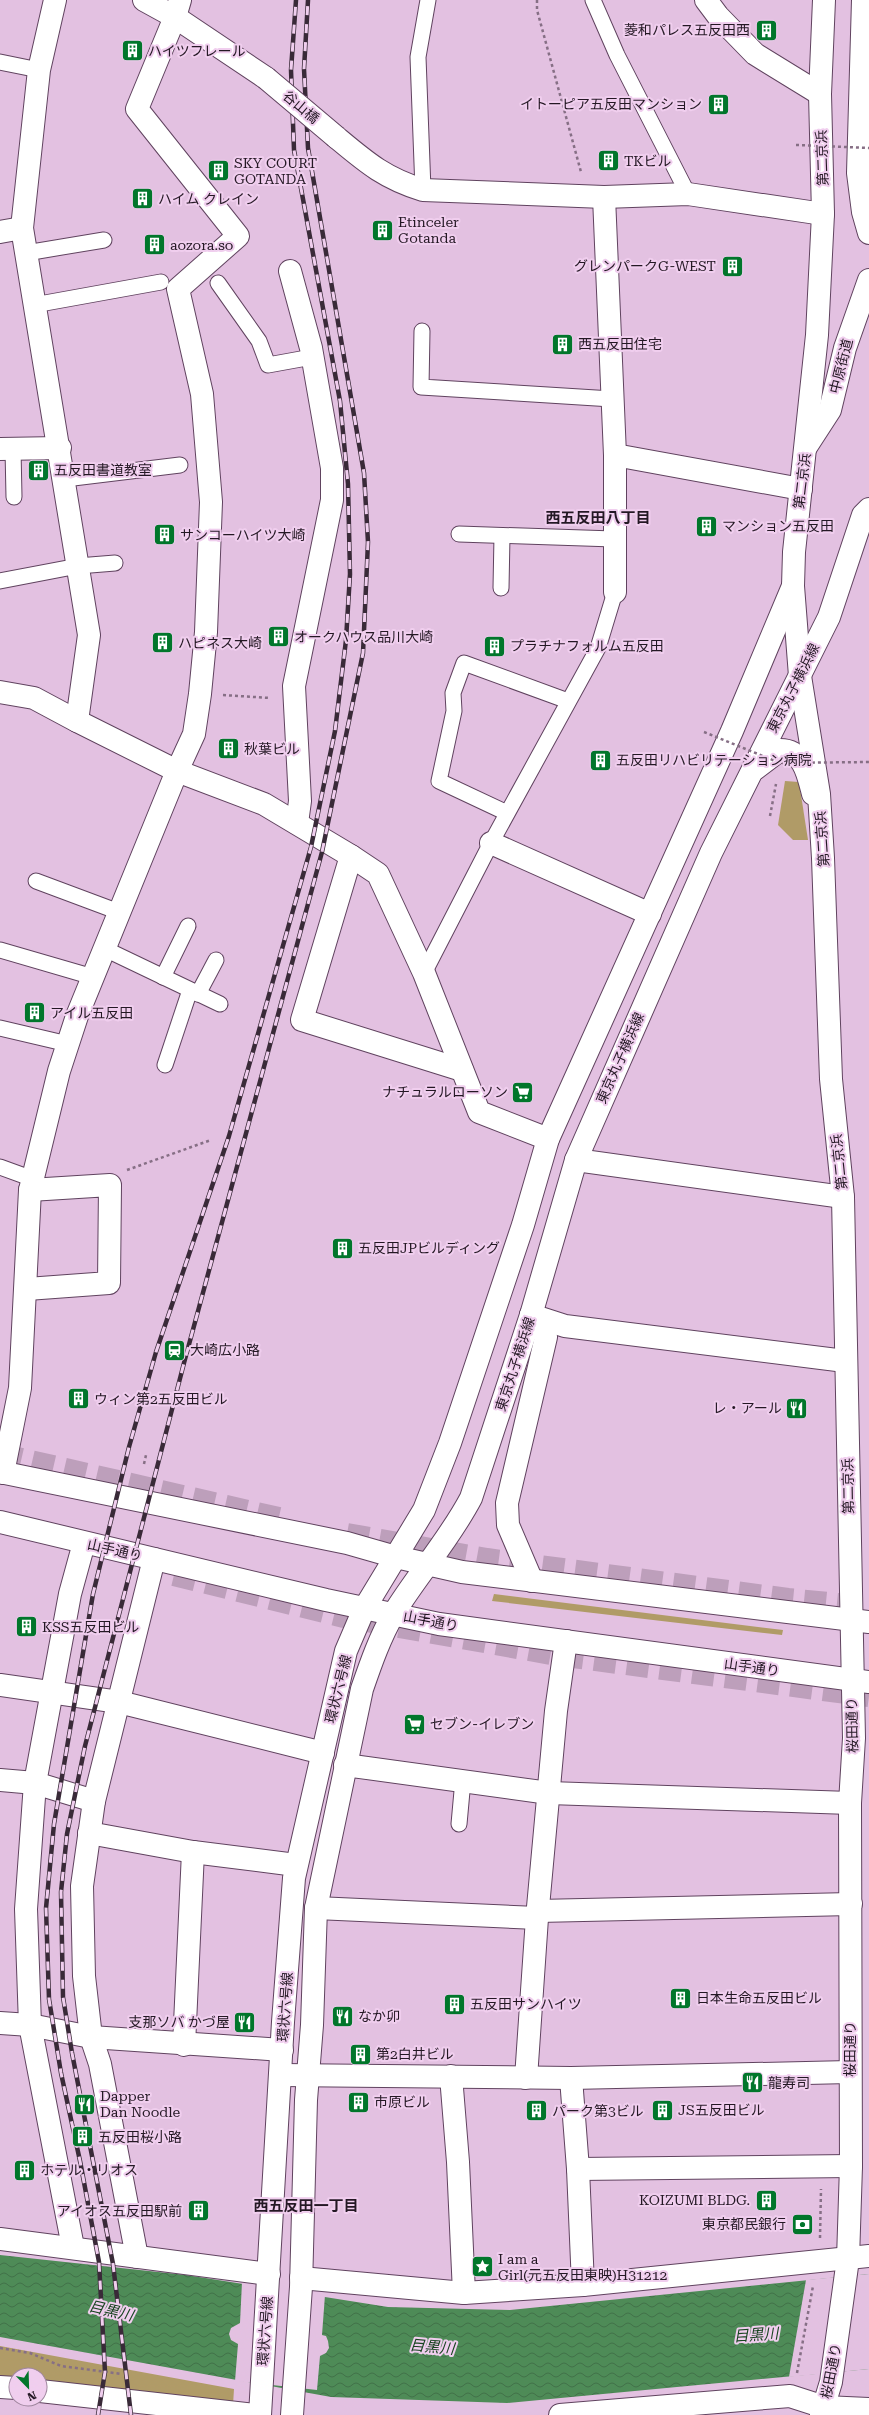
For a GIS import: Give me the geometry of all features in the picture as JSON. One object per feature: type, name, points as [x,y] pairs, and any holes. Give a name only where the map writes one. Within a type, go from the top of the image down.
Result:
[{"type":"main road","points":[[55,0],[39,70],[22,228],[34,305],[60,448],[89,636],[77,721]]},
{"type":"main road","name":"谷山橋","points":[[144,0],[178,8],[266,78],[375,170],[401,183],[423,190],[596,196],[688,194],[823,214]]},
{"type":"main road","points":[[706,0],[718,16],[755,54],[820,94]]},
{"type":"main road","name":"第二京浜","points":[[824,0],[820,94],[823,214],[817,334],[801,489],[793,586],[800,676],[818,794],[823,858],[830,1079],[843,1197],[845,1361],[860,1621],[860,1681]]},
{"type":"main road","points":[[863,0],[865,158],[862,206],[869,233]]},
{"type":"main road","points":[[178,8],[137,109],[238,236],[178,289],[202,394],[211,502],[206,632],[200,694],[194,734],[177,771],[119,912],[59,1071],[32,1185],[20,1388],[2,1472],[347,1543],[396,1557],[462,1572],[860,1621]]},
{"type":"main road","points":[[596,196],[615,455],[615,592]]},
{"type":"main road","points":[[0,232],[22,228]]},
{"type":"main road","points":[[290,271],[312,357],[332,468],[332,500],[294,686],[300,801],[297,823]]},
{"type":"main road","name":"中原街道","points":[[806,447],[830,410],[845,348],[869,280]]},
{"type":"main road","points":[[6,448],[60,448]]},
{"type":"main road","points":[[615,455],[801,489]]},
{"type":"main road","name":"東京丸子横浜線","points":[[394,1613],[429,1565],[461,1517],[471,1498],[531,1315],[576,1160],[711,853],[784,704],[800,676],[829,617],[863,515],[869,509]]},
{"type":"main road","points":[[364,1609],[424,1510],[450,1443],[523,1225],[548,1140],[742,710],[793,586]]},
{"type":"main road","points":[[0,692],[34,698],[177,771],[264,804],[351,856],[378,874],[424,973],[479,1112],[548,1140]]},
{"type":"main road","points":[[752,771],[780,750],[787,750],[799,757],[806,771],[813,795],[823,858]]},
{"type":"main road","points":[[491,843],[650,914]]},
{"type":"main road","points":[[351,856],[302,1020],[462,1070]]},
{"type":"main road","points":[[576,1160],[843,1197]]},
{"type":"main road","points":[[27,1289],[109,1283],[110,1185],[32,1185]]},
{"type":"main road","points":[[531,1315],[565,1326],[845,1361]]},
{"type":"main road","points":[[531,1315],[546,1337],[507,1503],[508,1525],[532,1581]]},
{"type":"main road","name":"山手通り","points":[[0,1522],[364,1609],[394,1613],[439,1624],[860,1681]]},
{"type":"main road","points":[[73,2247],[30,2025],[26,1909],[35,1783],[70,1594],[84,1543]]},
{"type":"main road","points":[[137,2257],[100,2064],[91,2037],[84,1976],[82,1886],[94,1801],[154,1559]]},
{"type":"main road","name":"環状六号線","points":[[259,2411],[269,2277],[282,2050],[296,1865],[346,1651],[364,1609]]},
{"type":"main road","name":"環状六号線","points":[[292,2408],[301,2283],[306,2100],[309,2075],[316,1908],[362,1689],[374,1655],[394,1613]]},
{"type":"main road","points":[[526,2078],[537,1915],[556,1711],[566,1640]]},
{"type":"main road","name":"桜田通り","points":[[822,2411],[831,2382],[848,2259],[851,2166],[850,1803],[854,1738],[860,1681]]},
{"type":"main road","points":[[0,1685],[119,1702],[323,1753]]},
{"type":"main road","points":[[345,1765],[464,1780],[549,1793],[850,1803]]},
{"type":"main road","points":[[0,1780],[35,1783],[94,1801]]},
{"type":"main road","points":[[89,1833],[194,1852],[296,1865]]},
{"type":"main road","points":[[184,2044],[194,1852]]},
{"type":"main road","points":[[316,1908],[537,1915],[851,1904]]},
{"type":"main road","points":[[0,2023],[30,2025],[91,2037],[282,2050]]},
{"type":"main road","points":[[281,2075],[571,2078],[850,2072]]},
{"type":"main road","points":[[451,2076],[458,2162],[464,2293]]},
{"type":"main road","points":[[571,2078],[578,2169],[583,2285]]},
{"type":"main road","points":[[578,2169],[851,2166]]},
{"type":"main road","points":[[0,2238],[73,2247],[269,2277]]},
{"type":"main road","points":[[301,2283],[464,2293],[583,2285],[869,2256]]},
{"type":"main road","points":[[48,2392],[259,2411]]},
{"type":"main road","points":[[570,2414],[790,2396],[822,2411],[869,2409]]},
{"type":"lane","points":[[423,190],[418,57],[428,0]]},
{"type":"lane","points":[[593,0],[617,55],[688,194]]},
{"type":"lane","points":[[0,62],[39,70]]},
{"type":"lane","points":[[26,253],[104,240]]},
{"type":"lane","points":[[34,305],[161,282]]},
{"type":"lane","points":[[218,283],[259,341],[268,365],[312,357]]},
{"type":"lane","points":[[422,331],[421,387],[612,399]]},
{"type":"lane","points":[[6,448],[14,497]]},
{"type":"lane","points":[[64,479],[180,465]]},
{"type":"lane","points":[[459,534],[614,538]]},
{"type":"lane","points":[[500,588],[502,536]]},
{"type":"lane","points":[[0,581],[78,566],[115,563]]},
{"type":"lane","points":[[424,973],[507,813],[598,648],[615,592]]},
{"type":"lane","points":[[507,813],[439,781],[454,711],[453,693],[464,663],[568,701]]},
{"type":"lane","points":[[36,881],[119,912]]},
{"type":"lane","points":[[163,977],[188,926]]},
{"type":"lane","points":[[105,949],[220,1004]]},
{"type":"lane","points":[[0,950],[94,977]]},
{"type":"lane","points":[[165,1065],[194,992],[216,960]]},
{"type":"lane","points":[[0,1028],[68,1044]]},
{"type":"lane","points":[[0,1167],[32,1185]]},
{"type":"lane","points":[[459,1824],[464,1780]]},
{"type":"path","points":[[537,0],[537,10],[596,196]]},
{"type":"path","points":[[796,145],[865,158]]},
{"type":"path","points":[[200,694],[295,699]]},
{"type":"path","points":[[704,732],[780,764],[869,762]]},
{"type":"path","points":[[778,771],[780,764]]},
{"type":"path","points":[[770,816],[777,778]]},
{"type":"path","points":[[110,1185],[111,1175],[211,1140]]},
{"type":"path","points":[[144,1464],[146,1455]]},
{"type":"path","points":[[820,2241],[821,2187]]},
{"type":"path","points":[[796,2380],[813,2285]]},
{"type":"path","points":[[0,2348],[30,2353],[61,2366],[123,2374]]},
{"type":"shaded area","points":[[785,781],[799,782],[808,840],[793,840],[778,825]]},
{"type":"shaded area","points":[[494,1594],[783,1630],[782,1635],[492,1601]]},
{"type":"shaded area","points":[[0,2346],[234,2389],[233,2405],[48,2383],[48,2367],[8,2367],[8,2378],[0,2377]]},
{"type":"water","name":"目黒川","points":[[0,2255],[186,2275],[388,2307],[510,2310],[869,2274],[869,2369],[507,2403],[331,2397],[0,2337]]},
{"type":"pier","points":[[869,2274],[869,2369],[789,2377],[806,2280]]},
{"type":"pier","points":[[242,2282],[325,2295],[322,2335],[326,2336],[329,2348],[326,2353],[320,2356],[317,2390],[235,2381],[238,2344],[231,2340],[229,2334],[231,2328],[240,2323]]},
{"type":"tunnel","points":[[0,1454],[283,1519]]},
{"type":"tunnel","points":[[347,1534],[487,1559],[788,1599],[869,1607]]},
{"type":"tunnel","points":[[174,1575],[344,1617],[557,1655],[869,1696]]},
{"type":"railway","points":[[98,2415],[105,2372],[99,2262],[80,2161],[61,2073],[49,1999],[46,1908],[54,1824],[93,1594],[129,1447],[156,1352],[229,1136],[311,847],[335,731],[346,640],[350,574],[348,484],[340,401],[294,150],[291,70],[296,0]]},
{"type":"railway","points":[[131,2415],[113,2264],[72,2053],[63,1997],[61,1892],[67,1834],[85,1746],[184,1363],[322,852],[363,653],[368,542],[364,473],[308,148],[304,69],[308,0]]},
{"type":"place","name":"菱和パレス五反田西","points":[[766,30]]},
{"type":"place","name":"ハイツフレール","points":[[132,51]]},
{"type":"place","name":"イトーピア五反田マンション","points":[[718,104]]},
{"type":"place","name":"TKビル","points":[[608,161]]},
{"type":"place","name":"SKY COURT GOTANDA","points":[[218,171]]},
{"type":"place","name":"ハイム クレイン","points":[[143,199]]},
{"type":"place","name":"Etinceler Gotanda","points":[[382,230]]},
{"type":"place","name":"aozora.so","points":[[154,245]]},
{"type":"place","name":"グレンパークG-WEST","points":[[732,266]]},
{"type":"place","name":"西五反田住宅","points":[[562,344]]},
{"type":"place","name":"五反田書道教室","points":[[39,470]]},
{"type":"place","name":"マンション五反田","points":[[706,526]]},
{"type":"place","name":"サンコーハイツ大崎","points":[[164,535]]},
{"type":"place","name":"オークハウス品川大崎","points":[[279,637]]},
{"type":"place","name":"ハピネス大崎","points":[[163,643]]},
{"type":"place","name":"プラチナフォルム五反田","points":[[494,646]]},
{"type":"place","name":"秋葉ビル","points":[[229,749]]},
{"type":"place","name":"五反田リハビリテーション病院","points":[[601,760]]},
{"type":"place","name":"アイル五反田","points":[[35,1013]]},
{"type":"place","name":"ナチュラルローソン","points":[[523,1092]]},
{"type":"place","name":"五反田JPビルディング","points":[[343,1248]]},
{"type":"place","name":"大崎広小路","points":[[174,1350]]},
{"type":"place","name":"ウィン第2五反田ビル","points":[[78,1399]]},
{"type":"place","name":"レ・アール","points":[[797,1408]]},
{"type":"place","name":"KSS五反田ビル","points":[[26,1627]]},
{"type":"place","name":"セブン-イレブン","points":[[415,1724]]},
{"type":"place","name":"日本生命五反田ビル","points":[[680,1998]]},
{"type":"place","name":"五反田サンハイツ","points":[[454,2004]]},
{"type":"place","name":"なか卯","points":[[343,2016]]},
{"type":"place","name":"支那ソバ かづ屋","points":[[245,2022]]},
{"type":"place","name":"第2白井ビル","points":[[361,2054]]},
{"type":"place","name":"龍寿司","points":[[752,2083]]},
{"type":"place","name":"市原ビル","points":[[358,2102]]},
{"type":"place","name":"Dapper Dan Noodle","points":[[85,2104]]},
{"type":"place","name":"JS五反田ビル","points":[[663,2110]]},
{"type":"place","name":"パーク第3ビル","points":[[537,2111]]},
{"type":"place","name":"五反田桜小路","points":[[82,2137]]},
{"type":"place","name":"ホテル・リオス","points":[[24,2170]]},
{"type":"place","name":"KOIZUMI BLDG.","points":[[766,2200]]},
{"type":"place","name":"アイオス五反田駅前","points":[[198,2211]]},
{"type":"place","name":"東京都民銀行","points":[[802,2224]]},
{"type":"place","name":"I am a Girl(元五反田東映)H31212","points":[[482,2267]]},
{"type":"district","name":"西五反田八丁目","points":[[598,518]]},
{"type":"district","name":"西五反田一丁目","points":[[306,2206]]}]
